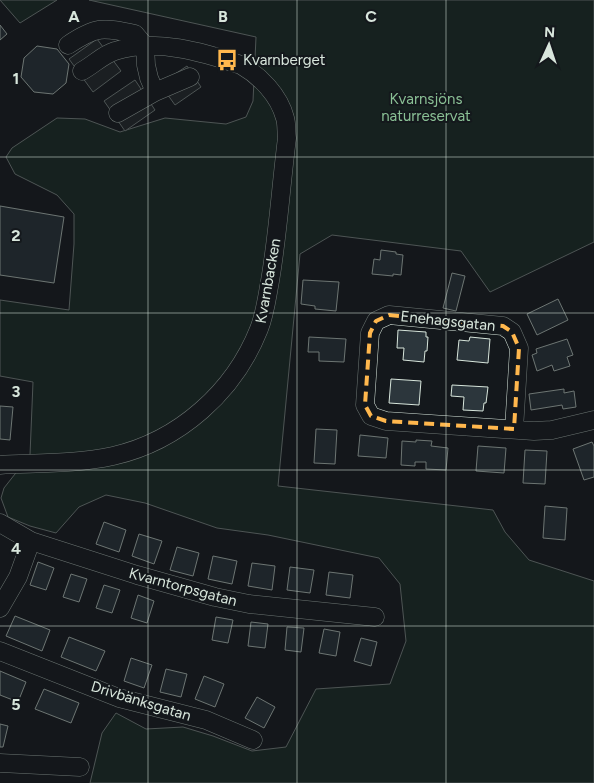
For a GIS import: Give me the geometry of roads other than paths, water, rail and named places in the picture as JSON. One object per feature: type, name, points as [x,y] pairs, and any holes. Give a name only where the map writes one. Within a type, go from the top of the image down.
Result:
[{"type":"street","points":[[68,45],[85,33],[101,28],[135,34],[146,46],[146,65],[155,92]]},
{"type":"street","name":"Kvarnbacken","points":[[0,465],[90,460],[114,456],[153,442],[178,429],[198,414],[220,393],[233,377],[260,328],[274,260],[287,138],[285,118],[274,94],[260,79],[241,65],[163,45],[114,51],[82,71]]},
{"type":"street","points":[[118,114],[155,92],[190,77]]},
{"type":"street","name":"Enehagsgatan","points":[[514,429],[519,348],[512,332],[504,326],[389,315],[376,321],[370,333],[365,404],[371,416],[386,421],[514,429],[552,430],[594,420]]},
{"type":"street","name":"Kvarntorpsgatan","points":[[0,524],[31,541],[215,598],[250,604],[375,618]]},
{"type":"street","points":[[0,608],[20,572],[31,541]]},
{"type":"street","name":"Drivbänksgatan","points":[[0,650],[119,698],[211,721],[253,740]]},
{"type":"street","points":[[0,763],[80,767]]},
{"type":"place","name":"Kvarnberget","points":[[227,60]]},
{"type":"park label","name":"Kvarnsjöns naturreservat","points":[[426,108]]}]
